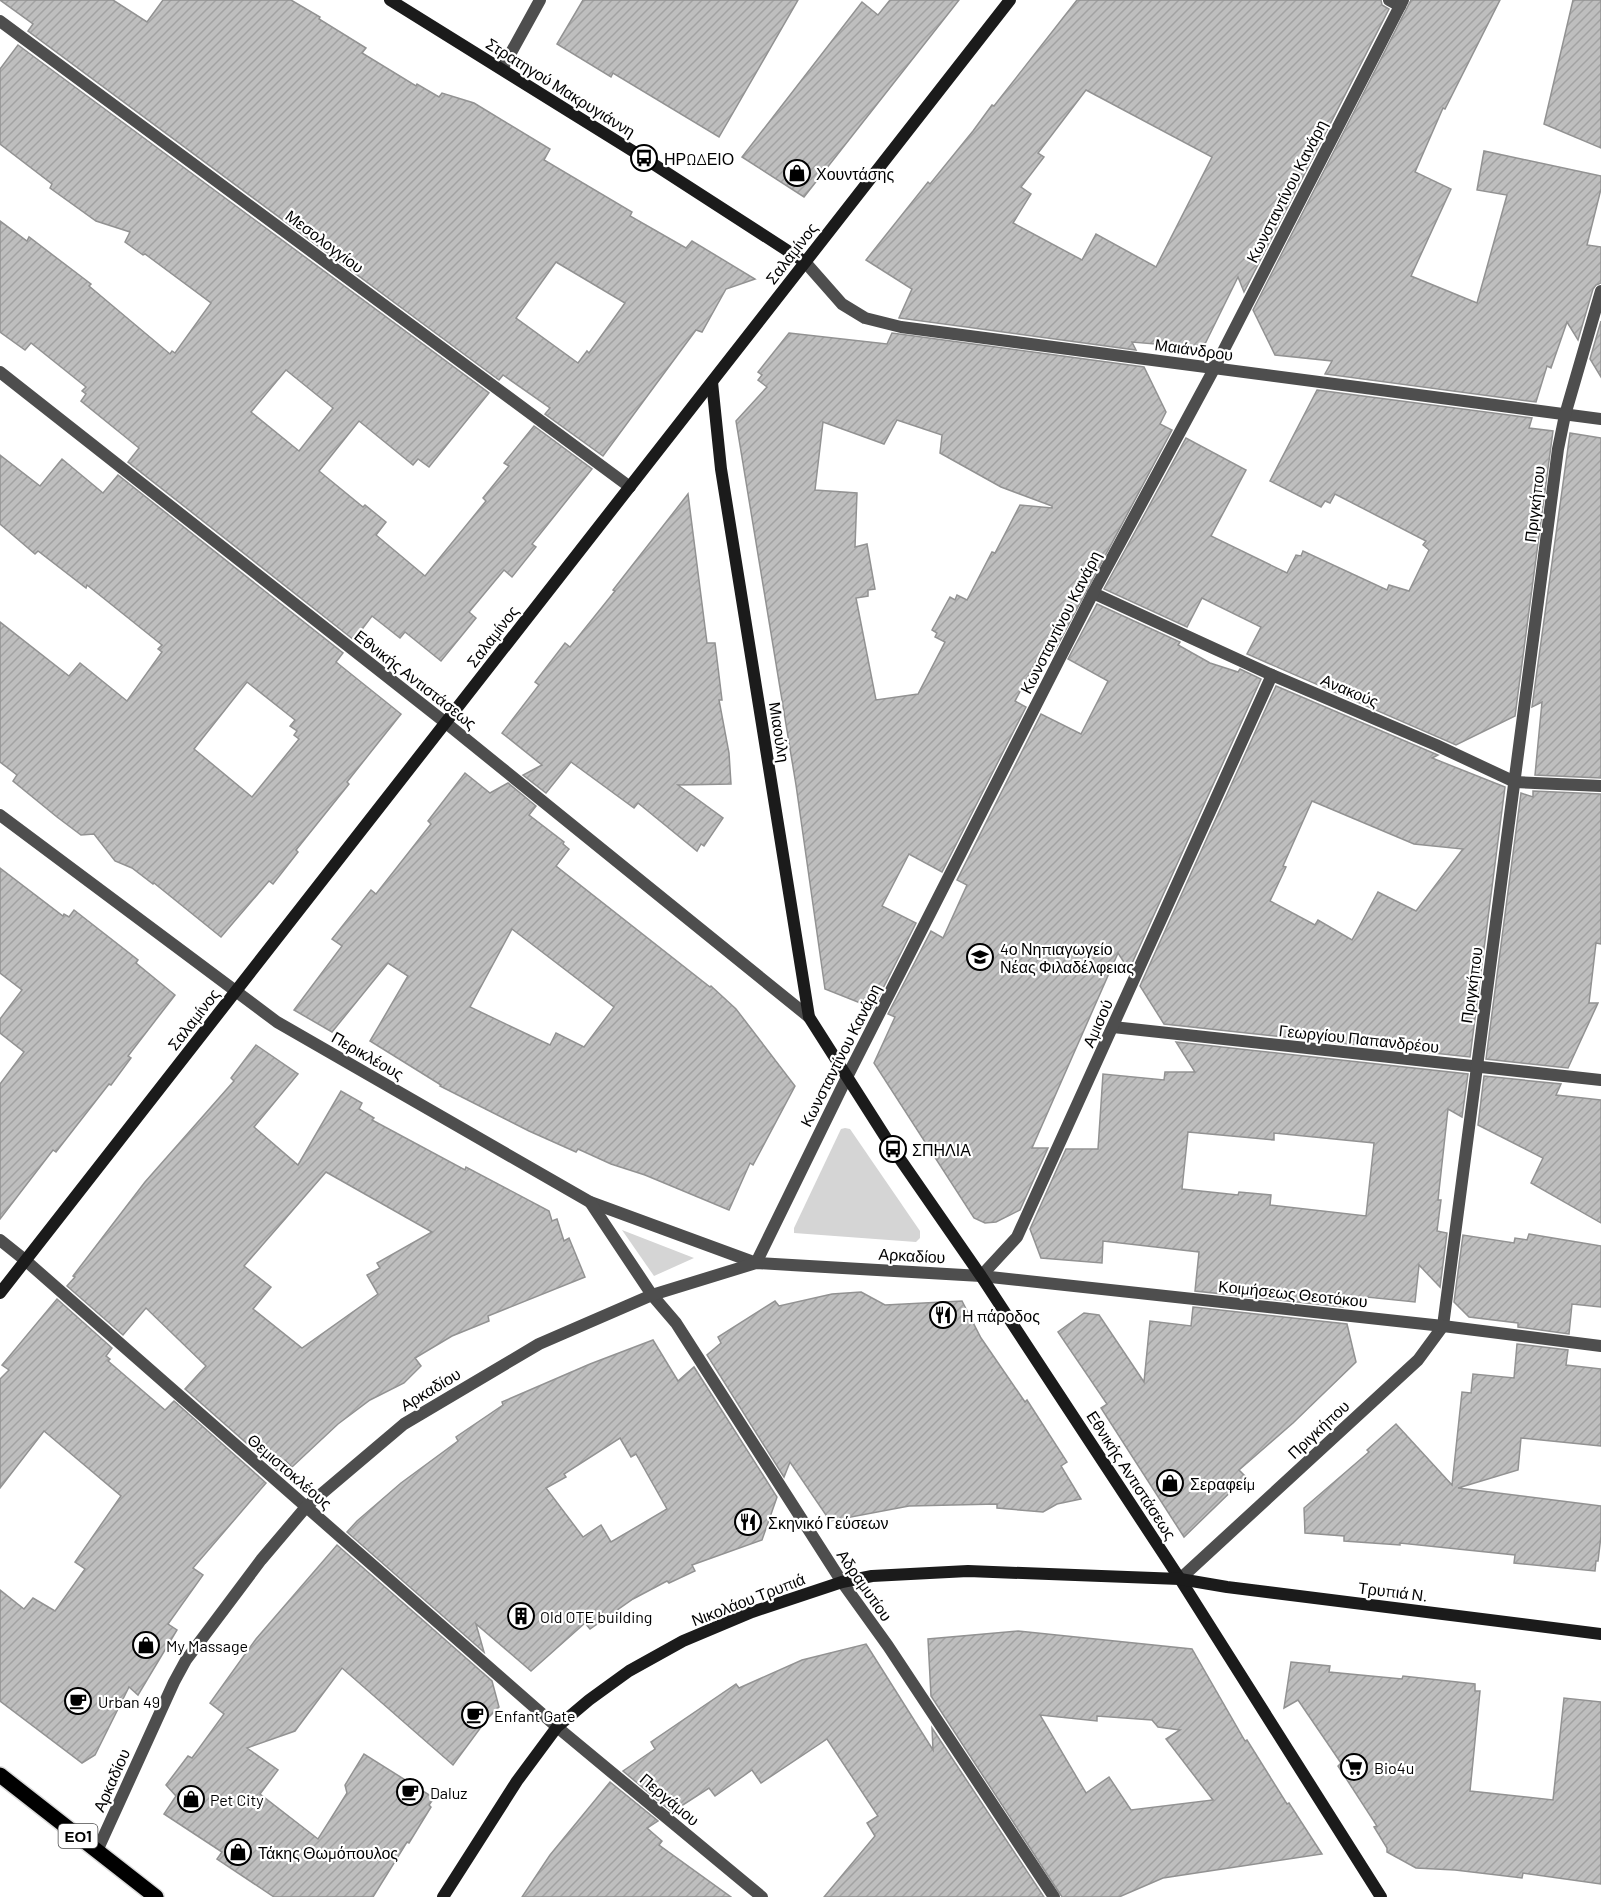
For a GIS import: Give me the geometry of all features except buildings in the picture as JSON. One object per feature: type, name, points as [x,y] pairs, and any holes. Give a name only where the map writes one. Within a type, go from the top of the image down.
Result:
[{"type":"main road","name":"ΕΟ1","points":[[0,1775],[156,1897]]},
{"type":"street","name":"Στρατηγού Μακρυγιάννη","points":[[390,0],[806,262]]},
{"type":"street","points":[[502,69],[540,0]]},
{"type":"street","name":"Σαλαμίνος","points":[[0,1293],[1010,0]]},
{"type":"street","name":"Κωνσταντίνου Κανάρη","points":[[756,1263],[847,1077],[1093,592],[1214,369],[1397,2]]},
{"type":"street","name":"Μεσολογγίου","points":[[0,21],[630,487]]},
{"type":"street","name":"Μαιάνδρου","points":[[806,262],[842,304],[865,318],[901,327],[1601,419]]},
{"type":"street","name":"Πριγκήπου","points":[[1180,1579],[1418,1360],[1443,1326],[1558,449],[1565,415],[1601,291]]},
{"type":"street","name":"Εθνικής Αντιστάσεως","points":[[0,372],[446,723],[808,1017]]},
{"type":"street","name":"Μιαούλη","points":[[712,382],[721,469],[808,1017],[847,1077]]},
{"type":"street","name":"Ανακούς","points":[[1093,592],[1272,675],[1436,745],[1515,782],[1601,786]]},
{"type":"street","name":"Αμισού","points":[[981,1276],[1017,1237],[1272,675]]},
{"type":"street","name":"Περικλέους","points":[[0,815],[277,1022],[590,1202],[756,1263]]},
{"type":"street","name":"Γεωργίου Παπανδρέου","points":[[1113,1027],[1601,1080]]},
{"type":"street","name":"Εθνικής Αντιστάσεως","points":[[847,1077],[1180,1579],[1381,1897]]},
{"type":"street","name":"Αδραμυτίου","points":[[590,1202],[652,1294],[676,1323],[842,1582],[888,1646],[1054,1897]]},
{"type":"street","name":"Θεμιστοκλέους","points":[[0,1240],[557,1727]]},
{"type":"street","name":"Αρκαδίου","points":[[97,1851],[186,1660],[261,1560],[306,1507],[404,1424],[539,1344],[652,1294],[756,1263],[981,1276]]},
{"type":"street","name":"Κοιμήσεως Θεοτόκου","points":[[981,1276],[1443,1326],[1601,1346]]},
{"type":"street","name":"Νικολάου Τρυπιά","points":[[443,1897],[517,1781],[557,1727],[629,1671],[683,1641],[752,1612],[842,1582],[872,1576],[968,1571],[1180,1579]]},
{"type":"street","name":"Τρυπιά Ν.","points":[[1180,1579],[1227,1587],[1601,1634]]},
{"type":"street","name":"Περγάμου","points":[[557,1727],[762,1897]]},
{"type":"shaded area","points":[[841,1129],[850,1129],[920,1231],[920,1238],[916,1242],[794,1233],[794,1228]]},
{"type":"shaded area","points":[[622,1230],[694,1258],[654,1276]]},
{"type":"place","name":"ΗΡΩΔΕΙΟ","points":[[644,158]]},
{"type":"place","name":"Χουντάσης","points":[[797,173]]},
{"type":"place","name":"4ο Νηπιαγωγείο Νέας Φιλαδέλφειας","points":[[980,957]]},
{"type":"place","name":"ΣΠΗΛΙΑ","points":[[893,1149]]},
{"type":"place","name":"Η πάροδος","points":[[943,1315]]},
{"type":"place","name":"Σεραφείμ","points":[[1170,1483]]},
{"type":"place","name":"Σκηνικό Γεύσεων","points":[[748,1522]]},
{"type":"place","name":"Old OTE building","points":[[521,1616]]},
{"type":"place","name":"My Massage","points":[[146,1645]]},
{"type":"place","name":"Urban 49","points":[[78,1701]]},
{"type":"place","name":"Enfant Gate","points":[[475,1715]]},
{"type":"place","name":"Bio4u","points":[[1354,1767]]},
{"type":"place","name":"Daluz","points":[[410,1792]]},
{"type":"place","name":"Pet City","points":[[191,1799]]},
{"type":"place","name":"Τάκης Θωμόπουλος","points":[[238,1852]]}]
